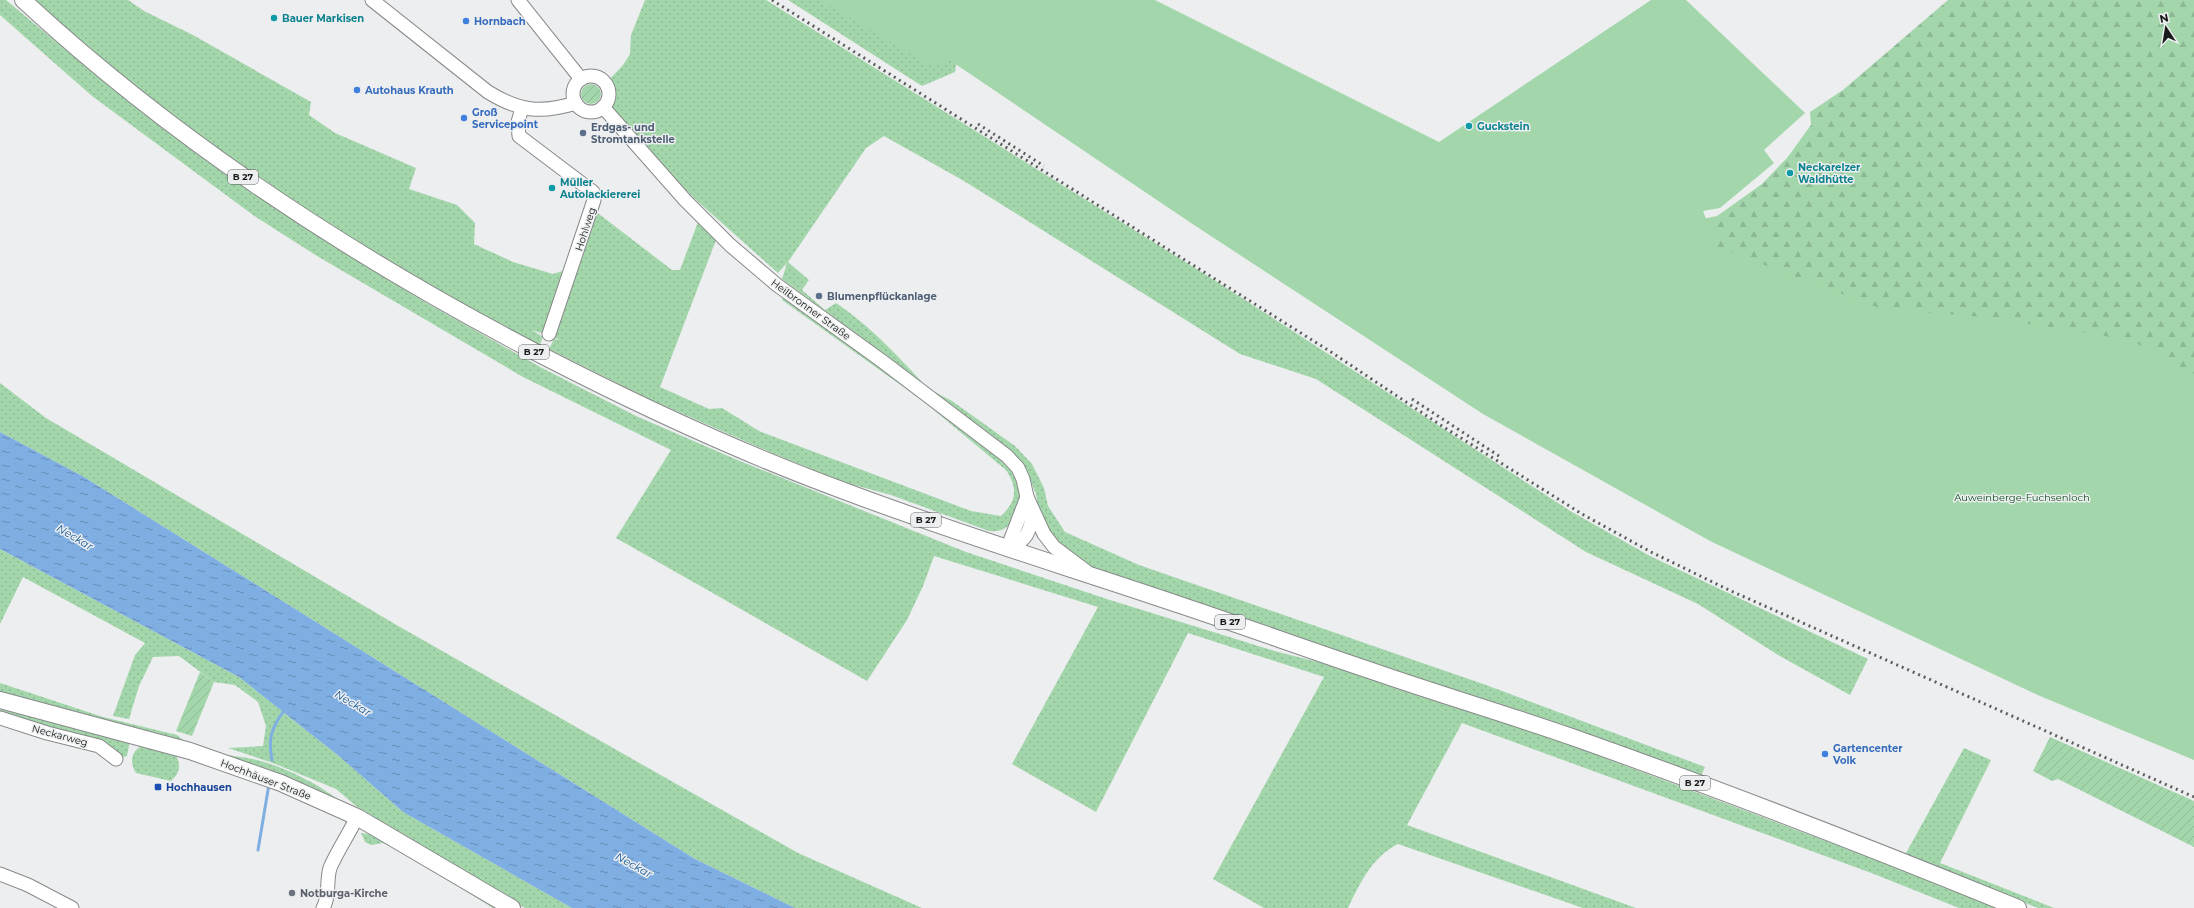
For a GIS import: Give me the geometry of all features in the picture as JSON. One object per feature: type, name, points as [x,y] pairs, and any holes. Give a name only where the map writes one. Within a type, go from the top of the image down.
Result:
[{"type":"main road","name":"B 27","points":[[23,0],[111,78],[200,147],[324,231],[404,281],[475,321],[593,382],[692,429],[844,492],[1007,549],[1572,738],[1831,834],[2018,908]]},
{"type":"main road","name":"Hochhäuser Straße","points":[[0,700],[197,754],[281,783],[357,818],[512,908]]},
{"type":"street","points":[[372,0],[488,92],[505,102],[533,110],[560,109],[576,103]]},
{"type":"street","points":[[518,0],[581,79]]},
{"type":"street","points":[[586,76],[597,76],[606,83],[610,93],[607,103],[603,107],[592,112],[585,111],[576,103],[573,93],[577,83],[581,79],[586,76]]},
{"type":"street","name":"Heilbronner Straße","points":[[603,107],[685,200],[730,245],[777,285],[882,361],[1007,456],[1018,468],[1023,479],[1027,497],[1044,534],[1054,547],[1094,577]]},
{"type":"street","name":"Hohlweg","points":[[522,108],[518,122],[519,136],[593,192],[594,200],[549,334]]},
{"type":"street","points":[[1007,549],[1027,497]]},
{"type":"street","points":[[1007,549],[1019,544],[1026,537],[1033,512]]},
{"type":"street","name":"Neckarweg","points":[[0,718],[47,733],[100,746],[116,759]]},
{"type":"street","points":[[323,908],[326,902],[330,868],[357,818]]},
{"type":"street","points":[[0,874],[28,885],[72,908]]},
{"type":"green space","points":[[0,0],[6,0],[115,91],[214,166],[321,238],[423,301],[542,368],[636,416],[735,459],[966,552],[1110,600],[1278,652],[1330,665],[1562,742],[1887,864],[1997,908],[1959,908],[1874,874],[1462,723],[1407,825],[1636,908],[1583,908],[1398,844],[1389,849],[1374,863],[1362,880],[1348,908],[1264,908],[1213,879],[1324,677],[1188,633],[1096,812],[1012,764],[1098,607],[934,556],[923,586],[907,620],[867,681],[616,538],[671,450],[523,377],[317,256],[253,215],[92,96],[0,15]]},
{"type":"green space","points":[[33,0],[128,0],[144,11],[193,35],[311,102],[309,115],[335,133],[416,168],[409,189],[457,205],[475,223],[474,244],[513,262],[553,274],[572,268],[595,211],[672,270],[680,270],[698,222],[716,240],[660,387],[709,409],[722,408],[759,431],[971,511],[1001,516],[1013,500],[1014,494],[1013,483],[1006,470],[923,401],[782,300],[783,296],[924,399],[1008,465],[1017,481],[1019,489],[1018,507],[1015,515],[1006,528],[998,531],[989,531],[891,495],[843,482],[772,453],[649,399],[549,349],[554,339],[561,340],[532,330],[543,337],[539,347],[347,237],[245,170],[136,88]]},
{"type":"green space","points":[[645,0],[766,0],[1211,278],[1572,512],[1650,556],[1868,659],[1850,695],[1778,655],[1698,604],[1586,552],[1316,379],[1240,354],[964,181],[884,136],[866,148],[788,262],[809,280],[802,290],[825,310],[836,303],[849,312],[902,360],[923,383],[782,279],[787,263],[778,273],[695,199],[609,113],[608,90],[606,83],[623,65],[630,54],[631,35]]},
{"type":"green space","points":[[788,0],[933,0],[964,16],[955,72],[922,86]]},
{"type":"green space","name":"Auweinberge-Fuchsenloch","points":[[820,0],[1155,0],[1439,142],[1651,0],[1686,0],[1805,113],[1764,150],[1774,163],[1720,208],[1703,211],[1717,247],[1882,309],[1983,317],[2130,340],[2194,374],[2194,760],[2040,696],[1710,541],[1483,414],[1191,223],[948,59],[934,68]]},
{"type":"green space","points":[[1948,0],[2194,0],[2194,445],[1682,252],[1692,221],[1717,216],[1762,184],[1787,158],[1811,125],[1810,112],[1843,90]]},
{"type":"green space","points":[[591,84],[598,87],[601,94],[598,101],[591,104],[584,101],[581,94],[584,87]]},
{"type":"green space","points":[[0,383],[46,418],[400,627],[798,853],[922,908],[795,908],[695,859],[84,477],[0,432]]},
{"type":"green space","points":[[931,390],[952,401],[1015,446],[1032,464],[1044,488],[1048,506],[1065,532],[1139,565],[1486,685],[1705,767],[1700,778],[1096,569],[1076,559],[1055,545],[1039,513],[1036,494],[1026,470],[931,394]]},
{"type":"green space","points":[[0,549],[239,677],[340,757],[403,812],[572,908],[525,908],[452,868],[449,862],[356,806],[336,789],[273,763],[228,748],[263,746],[266,726],[258,702],[235,685],[214,682],[179,656],[153,657],[139,686],[129,719],[113,716],[135,655],[145,643],[23,577],[0,624]]},
{"type":"green space","points":[[200,672],[214,682],[192,736],[176,731]]},
{"type":"green space","points":[[0,683],[103,717],[177,735],[195,747],[271,764],[300,776],[336,798],[131,735],[127,756],[116,759],[99,746],[0,718]]},
{"type":"green space","points":[[2050,737],[2194,801],[2194,847],[2058,779],[2052,781],[2033,771]]},
{"type":"green space","points":[[144,745],[176,755],[179,763],[179,769],[171,781],[136,773],[132,765],[132,757],[136,750]]},
{"type":"green space","points":[[1964,748],[1991,760],[1940,863],[2054,908],[2038,908],[1905,855]]},
{"type":"green space","points":[[361,833],[381,836],[503,908],[493,908],[408,855],[383,843],[371,845],[365,842]]},
{"type":"water","name":"Neckar","points":[[0,432],[84,477],[695,859],[795,908],[572,908],[403,812],[340,757],[239,677],[0,549]]},
{"type":"waterway","points":[[272,760],[270,746],[273,729],[283,712]]},
{"type":"waterway","points":[[258,850],[269,784]]},
{"type":"railway","points":[[772,0],[1331,352],[1442,426],[1582,514],[1651,552],[1731,591],[2194,797]]},
{"type":"railway","points":[[978,124],[1044,166]]},
{"type":"railway","points":[[1412,399],[1499,456]]},
{"type":"place","name":"Bauer Markisen","points":[[274,18]]},
{"type":"place","name":"Hornbach","points":[[466,21]]},
{"type":"place","name":"Autohaus Krauth","points":[[357,90]]},
{"type":"place","name":"Groß Servicepoint","points":[[464,118]]},
{"type":"place","name":"Guckstein","points":[[1469,126]]},
{"type":"place","name":"Erdgas- und Stromtankstelle","points":[[583,133]]},
{"type":"place","name":"Neckarelzer Waldhütte","points":[[1790,173]]},
{"type":"place","name":"Müller Autolackiererei","points":[[552,188]]},
{"type":"place","name":"Blumenpflückanlage","points":[[819,296]]},
{"type":"place","name":"Gartencenter Volk","points":[[1825,754]]},
{"type":"place","name":"Hochhausen","points":[[158,787]]},
{"type":"place","name":"Notburga-Kirche","points":[[292,893]]}]
